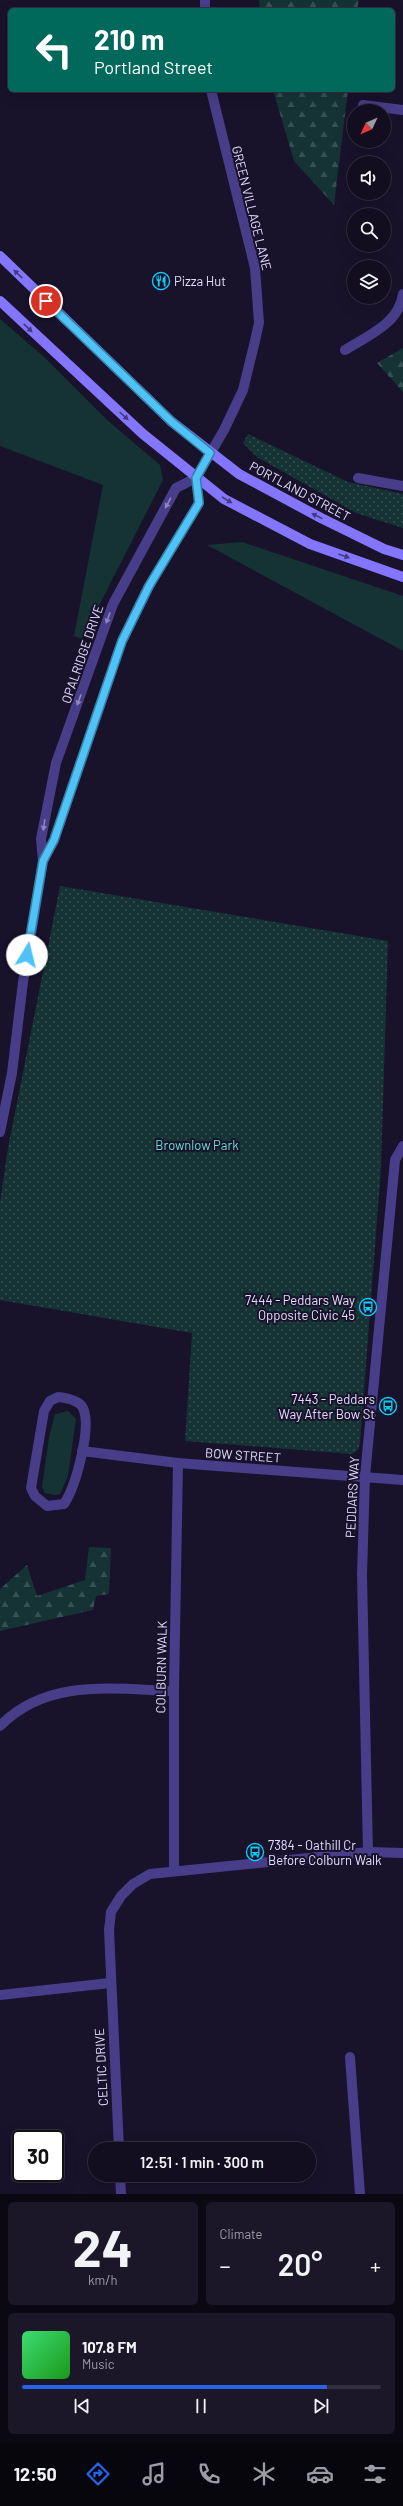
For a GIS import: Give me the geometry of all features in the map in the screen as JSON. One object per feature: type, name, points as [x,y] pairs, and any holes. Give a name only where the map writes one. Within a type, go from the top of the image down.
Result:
[{"type":"main road","name":"PORTLAND STREET","points":[[0,256],[172,422],[210,453],[270,493],[384,549],[403,555]]},
{"type":"main road","points":[[0,301],[143,434],[224,499],[310,544],[403,577]]},
{"type":"street","name":"GREEN VILLAGE LANE","points":[[196,478],[232,416],[242,390],[259,323],[255,268],[211,92]]},
{"type":"street","points":[[391,108],[403,110]]},
{"type":"street","points":[[345,350],[389,322],[397,312],[403,294]]},
{"type":"street","name":"OPALRIDGE DRIVE","points":[[0,1132],[12,1073],[23,982],[43,861],[41,839],[56,763],[113,604],[176,488],[196,478],[199,503],[149,586],[122,641],[54,840],[43,861]]},
{"type":"street","points":[[358,478],[403,486]]},
{"type":"street","name":"PEDDARS WAY","points":[[368,1852],[362,1575],[365,1476],[395,1160],[403,1146]]},
{"type":"street","points":[[58,1397],[67,1398],[82,1406],[86,1417],[82,1451],[69,1496],[64,1504],[47,1506],[35,1496],[31,1488],[44,1411],[50,1402],[58,1397]]},
{"type":"street","name":"BOW STREET","points":[[82,1451],[178,1463],[403,1480]]},
{"type":"street","name":"COLBURN WALK","points":[[174,1870],[174,1691],[178,1463]]},
{"type":"street","points":[[0,1726],[13,1713],[46,1696],[97,1689],[174,1691]]},
{"type":"street","name":"CELTIC DRIVE","points":[[119,2142],[110,1984],[109,1930],[111,1912],[133,1884],[150,1874],[174,1870],[285,1862],[368,1852],[403,1853]]},
{"type":"street","points":[[0,1995],[110,1984]]},
{"type":"street","points":[[350,2057],[360,2194]]},
{"type":"street","points":[[120,2182],[121,2194]]},
{"type":"green space","points":[[259,0],[359,0],[357,8],[260,8]]},
{"type":"green space","points":[[274,92],[348,92],[334,205],[294,161]]},
{"type":"green space","points":[[0,319],[43,356],[107,420],[160,465],[163,480],[82,639],[74,636],[103,485],[0,446]]},
{"type":"green space","points":[[403,348],[403,392],[377,363]]},
{"type":"green space","points":[[248,434],[348,482],[403,494],[403,528],[356,513],[257,457],[243,443]]},
{"type":"green space","points":[[242,542],[403,596],[403,651],[207,545]]},
{"type":"green space","name":"Brownlow Park","points":[[60,886],[388,941],[381,1168],[360,1443],[358,1450],[352,1454],[185,1441],[192,1333],[0,1300],[0,1202],[8,1148]]},
{"type":"green space","points":[[68,1411],[76,1419],[68,1476],[60,1494],[55,1495],[45,1493],[42,1487],[49,1437],[55,1414]]},
{"type":"green space","points":[[89,1547],[111,1548],[109,1594],[96,1596],[93,1610],[0,1631],[0,1589],[27,1565],[37,1596],[85,1580]]},
{"type":"place","name":"Pizza Hut","points":[[161,281]]},
{"type":"place","name":"7444 - Peddars Way Opposite Civic 45","points":[[368,1307]]},
{"type":"place","name":"7443 - Peddars Way After Bow St","points":[[388,1406]]},
{"type":"place","name":"7384 - Oathill Cr Before Colburn Walk","points":[[255,1852]]},
{"type":"route","points":[[27,955],[43,861],[54,840],[122,641],[149,586],[199,503],[196,478],[210,453],[172,422],[46,301]]}]
